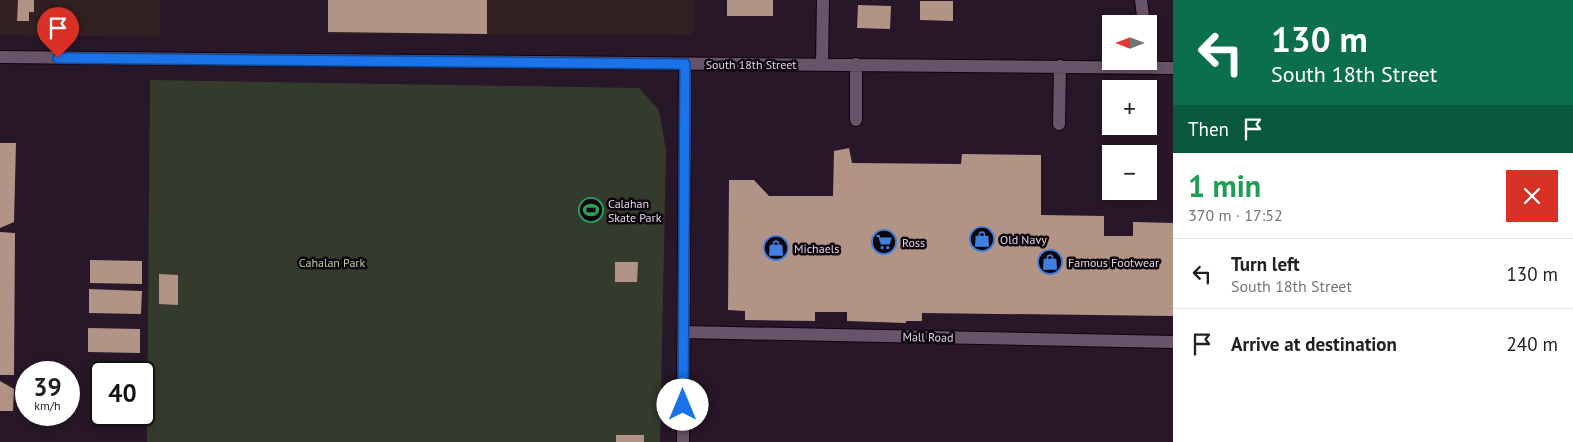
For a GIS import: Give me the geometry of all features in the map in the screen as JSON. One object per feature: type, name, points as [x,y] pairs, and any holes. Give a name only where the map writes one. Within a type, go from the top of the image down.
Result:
[{"type":"street","points":[[822,64],[823,0]]},
{"type":"street","points":[[1141,0],[1143,15]]},
{"type":"street","name":"South 18th Street","points":[[0,57],[685,64],[1102,65]]},
{"type":"street","points":[[683,442],[685,64]]},
{"type":"street","points":[[856,64],[856,120]]},
{"type":"street","points":[[1059,124],[1060,66]]},
{"type":"street","name":"South 18th Street","points":[[1158,66],[1173,68]]},
{"type":"street","name":"Mall Road","points":[[684,332],[1173,342]]},
{"type":"shaded area","points":[[0,0],[160,0],[160,37],[0,35]]},
{"type":"shaded area","points":[[328,0],[695,0],[694,35],[328,34]]},
{"type":"green space","name":"Cahalan Park","points":[[150,80],[639,88],[659,110],[666,151],[660,442],[147,442],[147,426],[155,426],[155,361],[148,361]]},
{"type":"building","points":[[18,0],[34,0],[34,12],[29,12],[29,21],[17,21]]},
{"type":"building","points":[[328,0],[487,0],[487,34],[328,32]]},
{"type":"building","points":[[727,0],[773,0],[773,16],[727,16]]},
{"type":"building","points":[[920,1],[953,1],[953,21],[920,20]]},
{"type":"building","points":[[858,5],[891,6],[890,29],[857,28]]},
{"type":"building","points":[[0,143],[16,143],[14,222],[0,228]]},
{"type":"building","points":[[849,148],[852,163],[961,164],[962,154],[1041,155],[1041,215],[1104,216],[1104,236],[1133,236],[1133,222],[1173,223],[1173,316],[922,313],[922,321],[906,321],[906,323],[847,321],[847,312],[815,312],[815,321],[745,320],[745,311],[728,310],[729,180],[754,180],[769,196],[833,196],[834,151]]},
{"type":"building","points":[[0,232],[15,233],[14,375],[0,375]]},
{"type":"building","points":[[90,260],[142,261],[142,284],[90,283]]},
{"type":"building","points":[[615,262],[638,262],[637,282],[615,282]]},
{"type":"building","points":[[159,274],[178,275],[178,305],[159,304]]},
{"type":"building","points":[[89,289],[142,291],[141,314],[89,313]]},
{"type":"building","points":[[88,328],[140,329],[140,353],[88,352]]},
{"type":"building","points":[[0,381],[14,389],[13,411],[0,411]]},
{"type":"building","points":[[616,435],[644,435],[644,442],[616,442]]},
{"type":"place","name":"Calahan Skate Park","points":[[591,210]]},
{"type":"place","name":"Old Navy","points":[[982,239]]},
{"type":"place","name":"Ross","points":[[884,242]]},
{"type":"place","name":"Michaels","points":[[776,248]]},
{"type":"place","name":"Famous Footwear","points":[[1050,262]]},
{"type":"route","points":[[58,58],[685,64],[683,405]]}]
